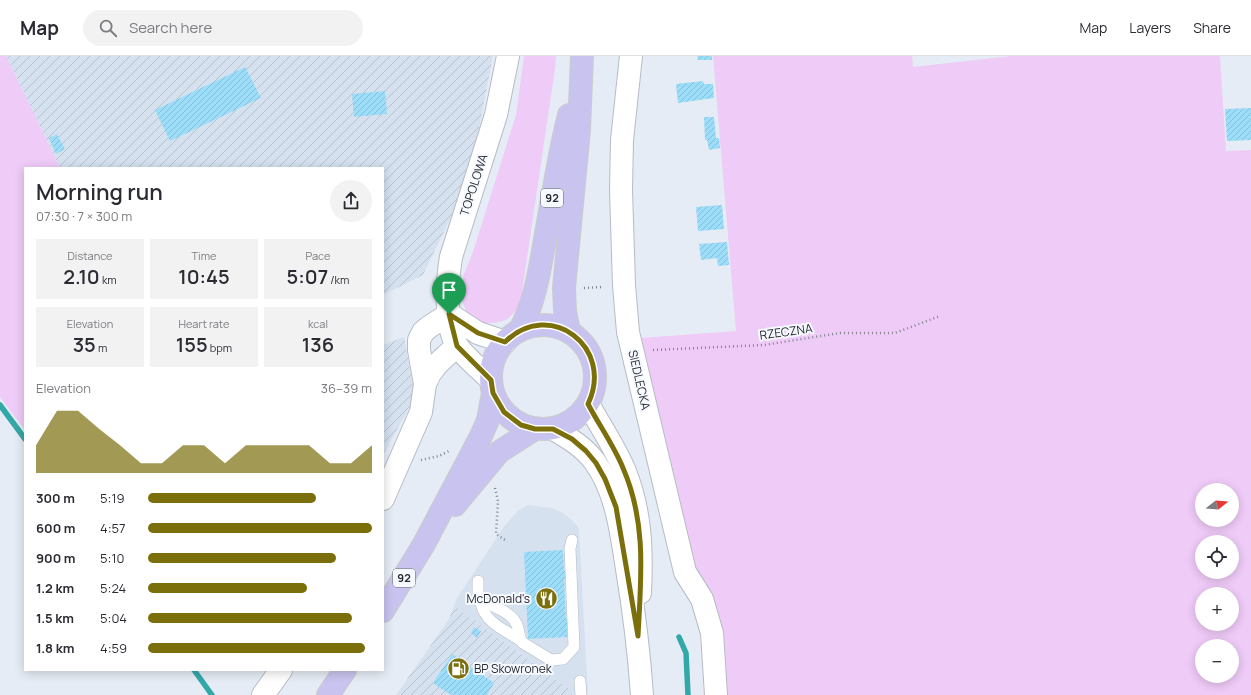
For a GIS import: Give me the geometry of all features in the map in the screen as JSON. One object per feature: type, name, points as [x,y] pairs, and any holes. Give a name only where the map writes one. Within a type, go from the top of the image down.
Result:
[{"type":"main road","name":"92","points":[[570,332],[565,311],[564,288],[579,130],[582,61]]},
{"type":"main road","name":"92","points":[[384,609],[424,544],[488,420],[494,359],[529,313],[537,284],[558,165],[582,61]]},
{"type":"main road","name":"92","points":[[424,544],[482,470],[499,452],[544,429],[573,420],[588,404],[594,387],[595,369],[589,351],[577,337],[570,332],[549,325],[534,326],[512,336]]},
{"type":"main road","points":[[492,386],[500,406],[509,417],[521,425],[544,429]]},
{"type":"main road","points":[[328,695],[344,671]]},
{"type":"street","name":"TOPOLOWA","points":[[457,346],[449,314],[447,281],[451,257],[496,115],[508,56]]},
{"type":"street","name":"SIEDLECKA","points":[[631,56],[622,140],[621,190],[624,286],[632,351],[685,572],[702,599],[712,633],[716,695]]},
{"type":"street","points":[[425,384],[419,350],[419,340],[423,332],[429,326],[449,314],[478,333],[512,336]]},
{"type":"street","points":[[384,497],[421,412],[427,376],[437,364],[457,346],[492,386]]},
{"type":"street","points":[[588,404],[623,468],[635,504],[642,553],[638,636]]},
{"type":"street","points":[[544,429],[572,439],[586,451],[605,479],[616,507],[638,636],[642,695]]},
{"type":"street","points":[[263,695],[280,671]]},
{"type":"lane","points":[[478,582],[478,595],[481,603],[493,606],[512,618],[516,622],[520,640],[551,660],[563,659],[574,647],[570,548],[572,540]]},
{"type":"lane","points":[[580,681],[581,695]]},
{"type":"path","points":[[579,288],[608,286]]},
{"type":"path","name":"RZECZNA","points":[[632,351],[764,345],[840,333],[895,333],[940,316]]},
{"type":"path","points":[[399,462],[422,460],[439,456],[454,448]]},
{"type":"path","points":[[495,487],[498,501],[496,534],[505,540]]},
{"type":"shaded area","points":[[0,56],[6,56],[60,167],[24,167],[24,429],[0,397]]},
{"type":"shaded area","points":[[6,56],[493,56],[469,180],[423,275],[384,294],[384,167],[60,167]]},
{"type":"shaded area","points":[[524,56],[556,56],[555,69],[520,305],[506,320],[495,323],[485,323],[473,319],[466,311],[460,295],[464,274],[473,252],[516,115]]},
{"type":"shaded area","points":[[713,56],[912,56],[913,67],[1011,56],[1220,56],[1226,151],[1251,150],[1251,695],[725,695],[716,608],[694,564],[641,338],[736,331]]},
{"type":"shaded area","points":[[404,337],[415,397],[384,453],[384,345]]},
{"type":"shaded area","points":[[528,505],[552,508],[563,513],[575,523],[579,529],[588,695],[572,695],[568,688],[454,606],[456,600],[505,525],[519,510]]},
{"type":"shaded area","points":[[454,606],[568,688],[572,695],[396,695],[449,619]]},
{"type":"building","points":[[697,56],[712,56],[712,60],[698,60]]},
{"type":"building","points":[[245,67],[261,98],[170,141],[155,110]]},
{"type":"building","points":[[703,81],[704,84],[713,84],[714,98],[678,103],[676,84]]},
{"type":"building","points":[[385,91],[387,114],[354,117],[352,94]]},
{"type":"building","points":[[1251,108],[1251,140],[1227,141],[1225,109]]},
{"type":"building","points":[[704,117],[714,117],[716,138],[719,138],[720,148],[709,150],[707,140],[705,140]]},
{"type":"building","points":[[57,134],[65,149],[56,154],[49,138]]},
{"type":"building","points":[[722,205],[724,229],[698,231],[696,207]]},
{"type":"building","points":[[727,242],[729,265],[718,266],[717,258],[701,260],[699,244]]},
{"type":"building","name":"McDonald's","points":[[563,550],[564,571],[566,571],[567,579],[564,579],[566,619],[568,619],[569,628],[567,628],[567,637],[528,639],[524,552]]},
{"type":"building","points":[[474,627],[481,631],[477,638],[471,633]]},
{"type":"building","name":"BP Skowronek","points":[[452,654],[494,683],[487,695],[451,695],[433,683]]},
{"type":"waterway","points":[[0,405],[24,438]]},
{"type":"waterway","points":[[679,637],[686,653],[688,695]]},
{"type":"waterway","points":[[195,671],[212,695]]},
{"type":"place","name":"McDonald's","points":[[546,599]]},
{"type":"place","name":"BP Skowronek","points":[[458,669]]},
{"type":"route","points":[[449,314],[463,325],[478,333],[505,342],[509,337],[520,330],[541,325],[556,326],[577,337],[589,351],[595,369],[595,378],[592,396],[588,404],[616,452],[623,468],[630,485],[639,526],[642,553],[638,636],[616,507],[605,479],[596,463],[586,451],[572,439],[553,429],[535,429],[521,425],[504,412],[493,393],[491,380],[457,346],[449,314]]}]
